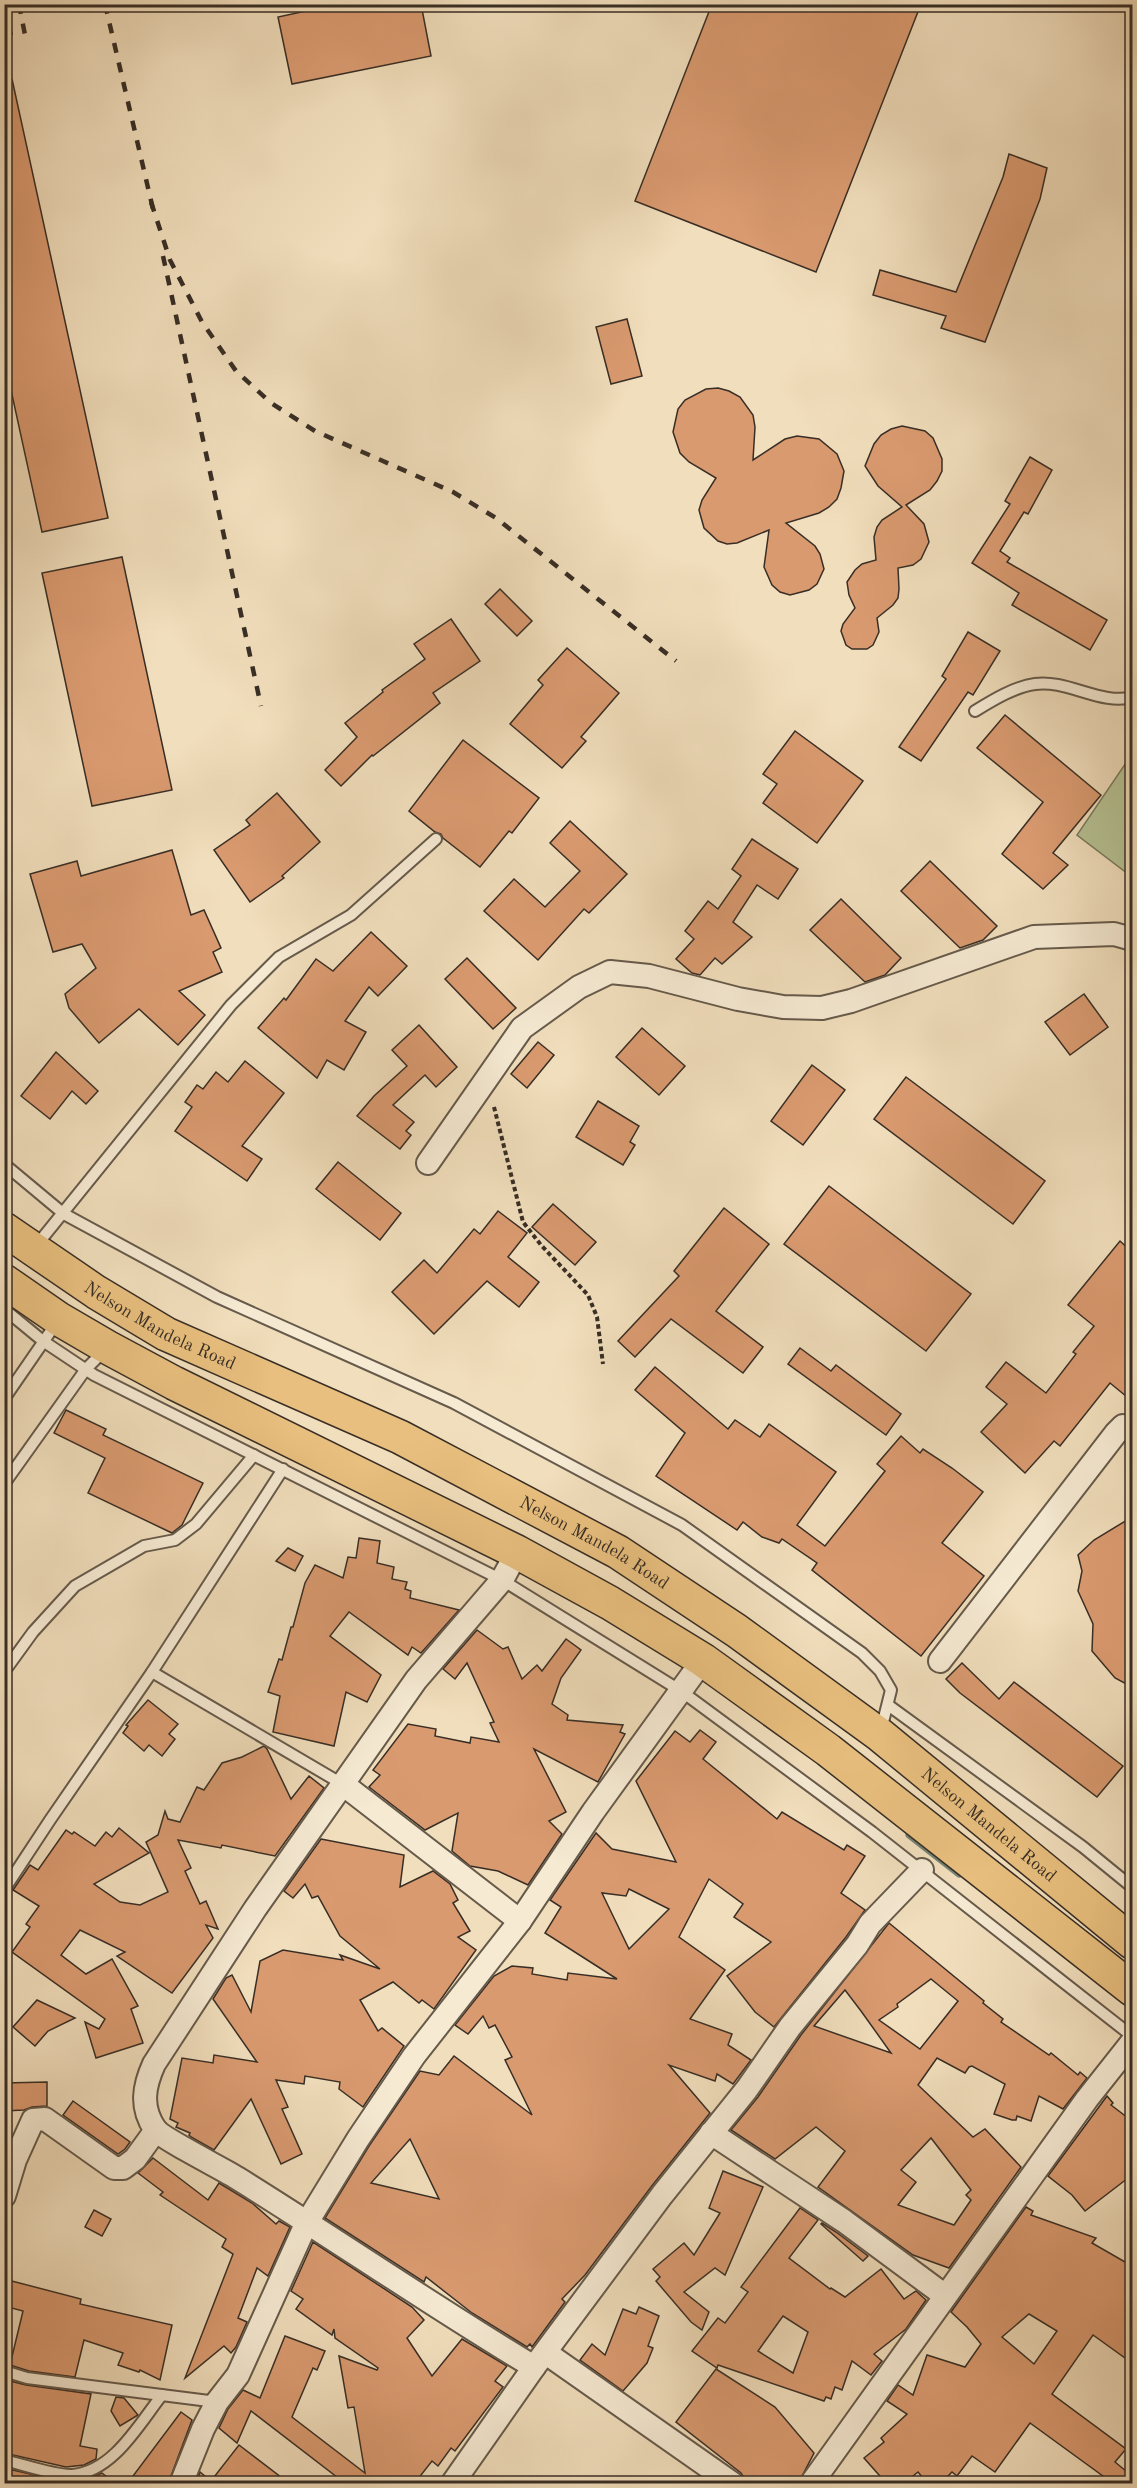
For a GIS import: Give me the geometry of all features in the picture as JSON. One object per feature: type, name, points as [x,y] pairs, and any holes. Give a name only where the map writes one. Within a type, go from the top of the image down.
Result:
[{"type":"main road","name":"Nelson Mandela Road","points":[[4,1229],[96,1292],[166,1334],[400,1437],[618,1552],[737,1631],[884,1720],[1132,1942]]},
{"type":"main road","points":[[4,1281],[51,1330],[96,1358],[185,1388],[510,1566],[610,1603],[703,1660],[828,1750],[1132,1989]]},
{"type":"street","points":[[428,1163],[522,1028],[579,987],[610,972],[649,976],[738,999],[783,1007],[822,1008],[850,1002],[1034,937],[1114,934],[1132,939]]},
{"type":"street","points":[[940,1661],[1116,1433],[1123,1426],[1132,1429]]},
{"type":"street","points":[[510,1566],[416,1680],[255,1909],[154,2064],[145,2084],[145,2104],[156,2130],[237,2177],[306,2224],[540,2360],[733,2484]]},
{"type":"street","points":[[181,2484],[202,2428],[238,2376],[306,2224],[358,2139],[414,2056],[520,1921],[593,1812],[703,1660]]},
{"type":"street","points":[[344,1785],[520,1921]]},
{"type":"street","points":[[452,2484],[662,2195],[747,2089],[790,2027],[857,1946],[870,1924],[922,1870]]},
{"type":"street","points":[[811,2484],[944,2295],[999,2223],[1087,2099],[1132,2042]]},
{"type":"street","points":[[4,2196],[15,2160],[33,2120],[45,2118],[114,2168],[123,2169],[135,2159],[156,2130]]},
{"type":"street","points":[[711,2133],[844,2221],[944,2295]]},
{"type":"lane","points":[[975,711],[1001,696],[1036,683],[1073,688],[1120,701],[1132,697]]},
{"type":"lane","points":[[33,1250],[231,1005],[279,957],[351,915],[436,839]]},
{"type":"lane","points":[[4,1164],[64,1214],[218,1297],[454,1403],[682,1525],[862,1653],[880,1671],[891,1690],[884,1720],[1083,1847],[1132,1887]]},
{"type":"lane","points":[[4,1309],[51,1330],[4,1399]]},
{"type":"lane","points":[[4,1484],[96,1358],[254,1455],[510,1566],[922,1870],[1132,2036]]},
{"type":"lane","points":[[4,1672],[33,1632],[75,1586],[144,1546],[175,1540],[196,1524],[254,1455]]},
{"type":"lane","points":[[4,1890],[152,1672],[283,1469]]},
{"type":"lane","points":[[152,1672],[344,1785]]},
{"type":"lane","points":[[4,2371],[27,2378],[218,2402]]},
{"type":"lane","points":[[4,2460],[70,2475],[89,2471],[101,2466],[112,2455],[162,2395]]},
{"type":"path","points":[[487,1080],[523,1222],[541,1245],[588,1295],[597,1317],[603,1364]]},
{"type":"green space","points":[[1132,754],[1132,877],[1077,835]]},
{"type":"building","points":[[338,4],[421,4],[431,56],[292,84],[278,17]]},
{"type":"building","points":[[712,4],[921,4],[816,272],[635,201]]},
{"type":"building","points":[[12,79],[108,518],[42,532],[4,358],[4,80]]},
{"type":"building","points":[[1009,154],[1047,168],[1040,199],[985,342],[941,328],[946,316],[873,295],[880,270],[956,292],[1003,177]]},
{"type":"building","points":[[627,319],[642,376],[611,384],[596,327]]},
{"type":"building","points":[[718,388],[740,397],[753,415],[755,427],[753,460],[785,439],[797,436],[819,439],[837,454],[844,471],[837,499],[819,513],[786,523],[815,546],[820,554],[824,569],[817,584],[809,590],[790,595],[780,592],[772,585],[764,567],[769,530],[737,543],[727,544],[718,541],[704,528],[699,510],[702,500],[716,478],[689,462],[680,453],[673,432],[678,409],[685,400],[706,389]]},
{"type":"building","points":[[902,426],[925,431],[933,438],[942,459],[942,471],[930,490],[906,505],[924,524],[929,542],[921,559],[913,565],[898,568],[898,598],[877,618],[879,632],[873,645],[867,649],[852,649],[846,645],[841,631],[843,624],[855,608],[849,595],[847,582],[862,564],[876,560],[874,537],[877,527],[882,520],[902,507],[878,486],[865,466],[874,444],[881,435]]},
{"type":"building","points":[[1030,457],[1052,470],[1028,514],[1024,512],[1000,551],[1010,558],[1007,562],[1107,620],[1090,650],[1012,605],[1019,593],[972,563],[1010,504],[1005,501]]},
{"type":"building","points":[[122,557],[172,790],[92,806],[42,573]]},
{"type":"building","points":[[500,589],[532,621],[517,636],[485,604]]},
{"type":"building","points":[[451,619],[480,661],[433,693],[440,703],[372,755],[341,786],[325,770],[357,737],[345,723],[383,692],[382,690],[425,659],[414,644]]},
{"type":"building","points":[[968,632],[1000,651],[973,695],[968,692],[921,761],[899,747],[946,679],[942,676]]},
{"type":"building","points":[[567,648],[619,693],[581,737],[586,741],[562,768],[510,724],[543,685],[538,680]]},
{"type":"building","points":[[1005,715],[1101,795],[1053,853],[1068,865],[1043,889],[1002,854],[1043,802],[977,748]]},
{"type":"building","points":[[795,731],[863,781],[817,843],[763,803],[777,784],[763,774]]},
{"type":"building","points":[[463,740],[539,798],[512,833],[509,831],[480,867],[409,811]]},
{"type":"building","points":[[277,793],[320,842],[282,876],[284,878],[250,902],[214,850],[250,825],[246,820]]},
{"type":"building","points":[[570,821],[627,874],[589,913],[584,909],[538,960],[484,911],[514,879],[545,907],[580,871],[550,843]]},
{"type":"building","points":[[752,839],[798,869],[778,899],[757,885],[733,922],[752,937],[722,964],[715,958],[700,975],[692,973],[676,959],[694,939],[685,931],[708,901],[718,909],[741,876],[732,869]]},
{"type":"building","points":[[172,850],[191,915],[204,910],[221,948],[213,952],[222,972],[179,991],[205,1015],[178,1045],[139,1009],[99,1043],[69,1008],[65,994],[96,968],[82,944],[53,952],[30,874],[77,861],[81,876]]},
{"type":"building","points":[[930,861],[997,926],[983,940],[960,948],[901,891]]},
{"type":"building","points":[[841,899],[901,958],[885,975],[865,982],[810,930]]},
{"type":"building","points":[[371,932],[407,966],[378,996],[369,987],[345,1021],[366,1032],[344,1070],[327,1060],[317,1078],[258,1028],[284,998],[286,1000],[316,959],[333,971]]},
{"type":"building","points":[[467,958],[516,1008],[493,1029],[445,979]]},
{"type":"building","points":[[1084,994],[1108,1027],[1070,1055],[1045,1022]]},
{"type":"building","points":[[419,1025],[457,1067],[436,1087],[425,1075],[393,1105],[414,1122],[406,1131],[411,1135],[400,1149],[357,1116],[374,1096],[407,1066],[392,1050]]},
{"type":"building","points":[[642,1028],[685,1066],[659,1095],[616,1057]]},
{"type":"building","points":[[538,1042],[554,1055],[527,1088],[511,1074]]},
{"type":"building","points":[[56,1052],[98,1091],[86,1104],[72,1091],[50,1119],[21,1096]]},
{"type":"building","points":[[245,1061],[284,1093],[242,1146],[262,1159],[247,1181],[175,1131],[192,1107],[185,1102],[197,1085],[203,1089],[216,1072],[228,1082]]},
{"type":"building","points":[[812,1065],[845,1090],[803,1145],[771,1121]]},
{"type":"building","points":[[906,1077],[1045,1181],[1013,1224],[874,1119]]},
{"type":"building","points":[[598,1101],[639,1126],[630,1142],[635,1145],[623,1165],[576,1137]]},
{"type":"building","points":[[338,1162],[401,1213],[380,1240],[316,1189]]},
{"type":"building","points":[[829,1186],[971,1294],[926,1351],[784,1244]]},
{"type":"building","points":[[553,1204],[596,1242],[575,1265],[532,1227]]},
{"type":"building","points":[[724,1208],[769,1244],[716,1311],[763,1347],[743,1373],[671,1319],[635,1357],[618,1341],[679,1276],[674,1271]]},
{"type":"building","points":[[498,1211],[527,1233],[508,1257],[539,1282],[519,1307],[487,1281],[434,1334],[392,1292],[424,1260],[437,1273],[474,1229],[480,1234]]},
{"type":"building","points":[[1120,1241],[1132,1252],[1132,1401],[1110,1383],[1060,1446],[1054,1441],[1025,1473],[981,1432],[1007,1404],[986,1387],[1006,1362],[1046,1393],[1076,1354],[1073,1352],[1094,1326],[1068,1305]]},
{"type":"building","points":[[800,1348],[831,1371],[836,1365],[901,1414],[886,1435],[788,1364]]},
{"type":"building","points":[[655,1367],[728,1429],[735,1420],[760,1437],[769,1424],[836,1472],[797,1525],[825,1546],[885,1471],[877,1464],[901,1436],[920,1453],[923,1449],[983,1492],[942,1543],[984,1576],[921,1656],[812,1570],[817,1563],[782,1539],[779,1543],[762,1537],[743,1522],[737,1530],[656,1476],[685,1433],[635,1390]]},
{"type":"building","points":[[66,1410],[106,1429],[103,1435],[203,1483],[182,1525],[172,1533],[88,1493],[105,1458],[54,1433]]},
{"type":"building","points":[[1132,1517],[1132,1687],[1115,1678],[1092,1651],[1093,1624],[1078,1591],[1082,1571],[1078,1555],[1094,1540]]},
{"type":"building","points":[[359,1538],[380,1541],[377,1563],[394,1567],[392,1579],[407,1582],[405,1589],[411,1591],[410,1598],[459,1610],[421,1653],[412,1647],[408,1655],[349,1612],[330,1636],[381,1675],[367,1702],[346,1692],[334,1746],[273,1732],[280,1696],[268,1692],[279,1659],[282,1660],[305,1583],[315,1565],[343,1578],[348,1557],[356,1558]]},
{"type":"building","points":[[288,1548],[303,1556],[295,1571],[276,1561]]},
{"type":"building","points":[[477,1630],[503,1649],[508,1647],[522,1679],[537,1665],[542,1671],[566,1639],[581,1650],[561,1678],[552,1704],[568,1715],[567,1720],[623,1725],[620,1732],[625,1734],[598,1782],[534,1749],[566,1812],[549,1821],[562,1834],[528,1885],[498,1871],[470,1866],[452,1851],[458,1813],[425,1830],[369,1787],[380,1775],[373,1770],[408,1724],[436,1729],[435,1736],[470,1743],[471,1737],[499,1742],[490,1723],[494,1722],[467,1663],[455,1679],[443,1669]]},
{"type":"building","points":[[962,1663],[999,1699],[1014,1682],[1123,1766],[1097,1797],[960,1693],[946,1679]]},
{"type":"building","points":[[148,1700],[178,1724],[169,1734],[175,1739],[162,1756],[149,1745],[144,1751],[123,1733],[128,1726],[126,1725]]},
{"type":"building","points":[[700,1730],[716,1742],[703,1759],[777,1819],[782,1812],[844,1850],[847,1845],[865,1856],[841,1893],[865,1910],[774,2027],[755,2012],[727,1976],[771,1942],[734,1917],[743,1904],[709,1879],[679,1937],[725,1970],[690,2019],[732,2034],[728,2045],[751,2060],[733,2084],[717,2074],[715,2081],[669,2065],[710,2113],[585,2275],[562,2299],[565,2302],[532,2347],[530,2344],[527,2347],[472,2313],[426,2277],[424,2282],[325,2218],[369,2146],[420,2071],[439,2075],[454,2056],[532,2115],[505,2060],[512,2057],[495,2025],[489,2028],[483,2016],[468,2034],[455,2025],[494,1976],[512,1966],[533,1968],[532,1974],[567,1980],[568,1973],[617,1979],[545,1933],[561,1907],[550,1900],[596,1833],[612,1849],[676,1862],[636,1781],[675,1731],[690,1742]],"holes":[[[629,1889],[669,1909],[629,1949],[602,1893],[626,1896]],[[410,2139],[439,2199],[371,2183]]]},
{"type":"building","points":[[264,1746],[291,1799],[309,1776],[324,1788],[275,1856],[222,1845],[221,1848],[178,1840],[191,1868],[185,1871],[200,1904],[206,1901],[218,1929],[206,1925],[213,1938],[172,1993],[117,1956],[125,1952],[80,1930],[61,1955],[86,1974],[112,1959],[138,2006],[131,2009],[143,2043],[96,2058],[85,2022],[99,2029],[105,2019],[12,1952],[30,1927],[26,1924],[39,1906],[13,1890],[30,1865],[38,1870],[66,1830],[72,1834],[74,1832],[95,1846],[106,1832],[112,1837],[119,1828],[149,1853],[94,1884],[120,1902],[140,1905],[168,1892],[146,1842],[158,1835],[165,1811],[168,1819],[180,1822],[197,1787],[204,1790],[222,1763],[242,1757]]},
{"type":"building","points":[[321,1839],[404,1855],[400,1887],[433,1871],[450,1884],[458,1900],[453,1903],[470,1931],[458,1937],[476,1950],[434,2009],[422,2000],[419,2003],[393,1982],[360,2000],[378,2031],[382,2028],[404,2046],[363,2107],[339,2089],[340,2082],[305,2076],[304,2084],[276,2080],[288,2107],[282,2109],[302,2154],[281,2164],[251,2099],[214,2150],[191,2137],[190,2133],[176,2127],[178,2123],[170,2119],[182,2058],[213,2063],[214,2055],[257,2062],[213,1999],[226,1978],[232,1975],[251,2012],[260,1961],[283,1950],[343,1960],[340,1955],[380,1969],[340,1936],[318,1896],[312,1898],[305,1884],[293,1898],[284,1891]]},
{"type":"building","points":[[889,1923],[984,2001],[983,2003],[1003,2019],[1001,2022],[1049,2055],[1051,2053],[1078,2075],[1080,2072],[1087,2078],[1063,2109],[1039,2096],[1031,2121],[1017,2116],[1016,2120],[1012,2120],[994,2114],[1005,2084],[972,2066],[965,2073],[937,2058],[918,2085],[973,2137],[985,2129],[1021,2167],[949,2268],[913,2255],[818,2187],[845,2151],[816,2127],[775,2159],[731,2130],[758,2097],[801,2035]],"holes":[[[931,1979],[958,2001],[920,2049],[879,2020]],[[845,1990],[891,2053],[814,2026]],[[931,2138],[971,2190],[966,2195],[971,2200],[954,2225],[898,2205],[916,2182],[901,2170]]]},
{"type":"building","points":[[37,2000],[75,2018],[48,2031],[35,2046],[13,2027]]},
{"type":"building","points":[[47,2082],[47,2106],[4,2111],[4,2083]]},
{"type":"building","points":[[1107,2096],[1113,2103],[1111,2105],[1132,2121],[1132,2175],[1085,2211],[1072,2195],[1048,2176]]},
{"type":"building","points":[[73,2101],[130,2142],[125,2149],[118,2154],[63,2115]]},
{"type":"building","points":[[153,2158],[208,2200],[219,2183],[252,2203],[276,2224],[279,2221],[290,2227],[268,2276],[257,2268],[238,2318],[247,2322],[236,2347],[231,2353],[224,2346],[185,2378],[233,2254],[222,2247],[226,2239],[160,2195],[163,2192],[138,2173]]},
{"type":"building","points":[[723,2171],[763,2187],[725,2275],[715,2268],[684,2292],[709,2312],[702,2330],[691,2322],[656,2281],[660,2277],[653,2269],[684,2243],[694,2255],[720,2213],[709,2208]]},
{"type":"building","points":[[1026,2207],[1033,2211],[1031,2215],[1096,2238],[1092,2243],[1132,2266],[1132,2363],[1093,2335],[1052,2394],[1126,2449],[1115,2462],[1132,2476],[1132,2484],[1114,2484],[1030,2423],[995,2472],[972,2456],[957,2476],[952,2472],[940,2484],[928,2484],[918,2472],[903,2484],[887,2484],[864,2458],[884,2442],[881,2438],[907,2414],[887,2401],[898,2385],[913,2395],[927,2355],[965,2367],[981,2344],[951,2312]],"holes":[[[1029,2314],[1057,2331],[1034,2364],[1002,2337]]]},
{"type":"building","points":[[800,2208],[818,2220],[789,2258],[830,2289],[845,2297],[881,2269],[904,2299],[916,2291],[926,2300],[906,2329],[874,2354],[882,2361],[871,2375],[852,2361],[842,2390],[835,2387],[831,2399],[826,2397],[824,2401],[718,2365],[717,2368],[692,2351],[718,2318],[725,2323],[748,2292],[741,2287]],"holes":[[[783,2316],[808,2332],[793,2373],[758,2351]]]},
{"type":"building","points":[[94,2210],[111,2219],[102,2236],[85,2227]]},
{"type":"building","points":[[822,2223],[836,2232],[868,2256],[863,2261]]},
{"type":"building","points":[[313,2242],[412,2307],[424,2320],[407,2338],[432,2376],[462,2339],[507,2366],[495,2381],[503,2387],[455,2451],[451,2448],[438,2466],[432,2461],[414,2484],[346,2484],[251,2411],[237,2443],[219,2428],[228,2409],[243,2390],[260,2398],[285,2336],[325,2351],[317,2370],[313,2368],[292,2417],[365,2473],[354,2407],[348,2408],[339,2356],[377,2370],[378,2368],[335,2338],[334,2329],[332,2335],[296,2309],[303,2299],[291,2291]]},
{"type":"building","points":[[4,2279],[81,2299],[80,2304],[172,2325],[160,2380],[140,2370],[139,2372],[118,2365],[123,2353],[84,2340],[75,2377],[29,2371],[10,2365],[23,2311],[4,2306]]},
{"type":"building","points":[[639,2307],[659,2316],[648,2346],[653,2348],[647,2363],[623,2391],[580,2360],[592,2344],[605,2355],[623,2309],[636,2314]]},
{"type":"building","points":[[716,2369],[775,2407],[814,2453],[798,2484],[748,2484],[741,2473],[676,2422]]},
{"type":"building","points":[[6,2380],[91,2394],[80,2446],[97,2449],[96,2459],[84,2465],[66,2467],[4,2453]]},
{"type":"building","points":[[116,2397],[124,2398],[138,2415],[120,2426],[111,2411]]},
{"type":"building","points":[[181,2412],[192,2420],[168,2484],[127,2484]]},
{"type":"building","points":[[239,2445],[290,2484],[196,2484],[200,2472],[211,2481]]},
{"type":"building","points":[[4,2468],[65,2482],[88,2479],[102,2473],[116,2484],[4,2484]]},
{"type":"waterway","points":[[909,1835],[959,1874]]},
{"type":"railway","points":[[19,4],[26,40]]},
{"type":"railway","points":[[105,4],[153,209]]},
{"type":"railway","points":[[4,6],[12,40]]},
{"type":"railway","points":[[151,202],[170,260],[202,322],[236,371],[271,403],[315,431],[453,492],[496,518],[676,661]]},
{"type":"railway","points":[[163,256],[261,706]]}]
